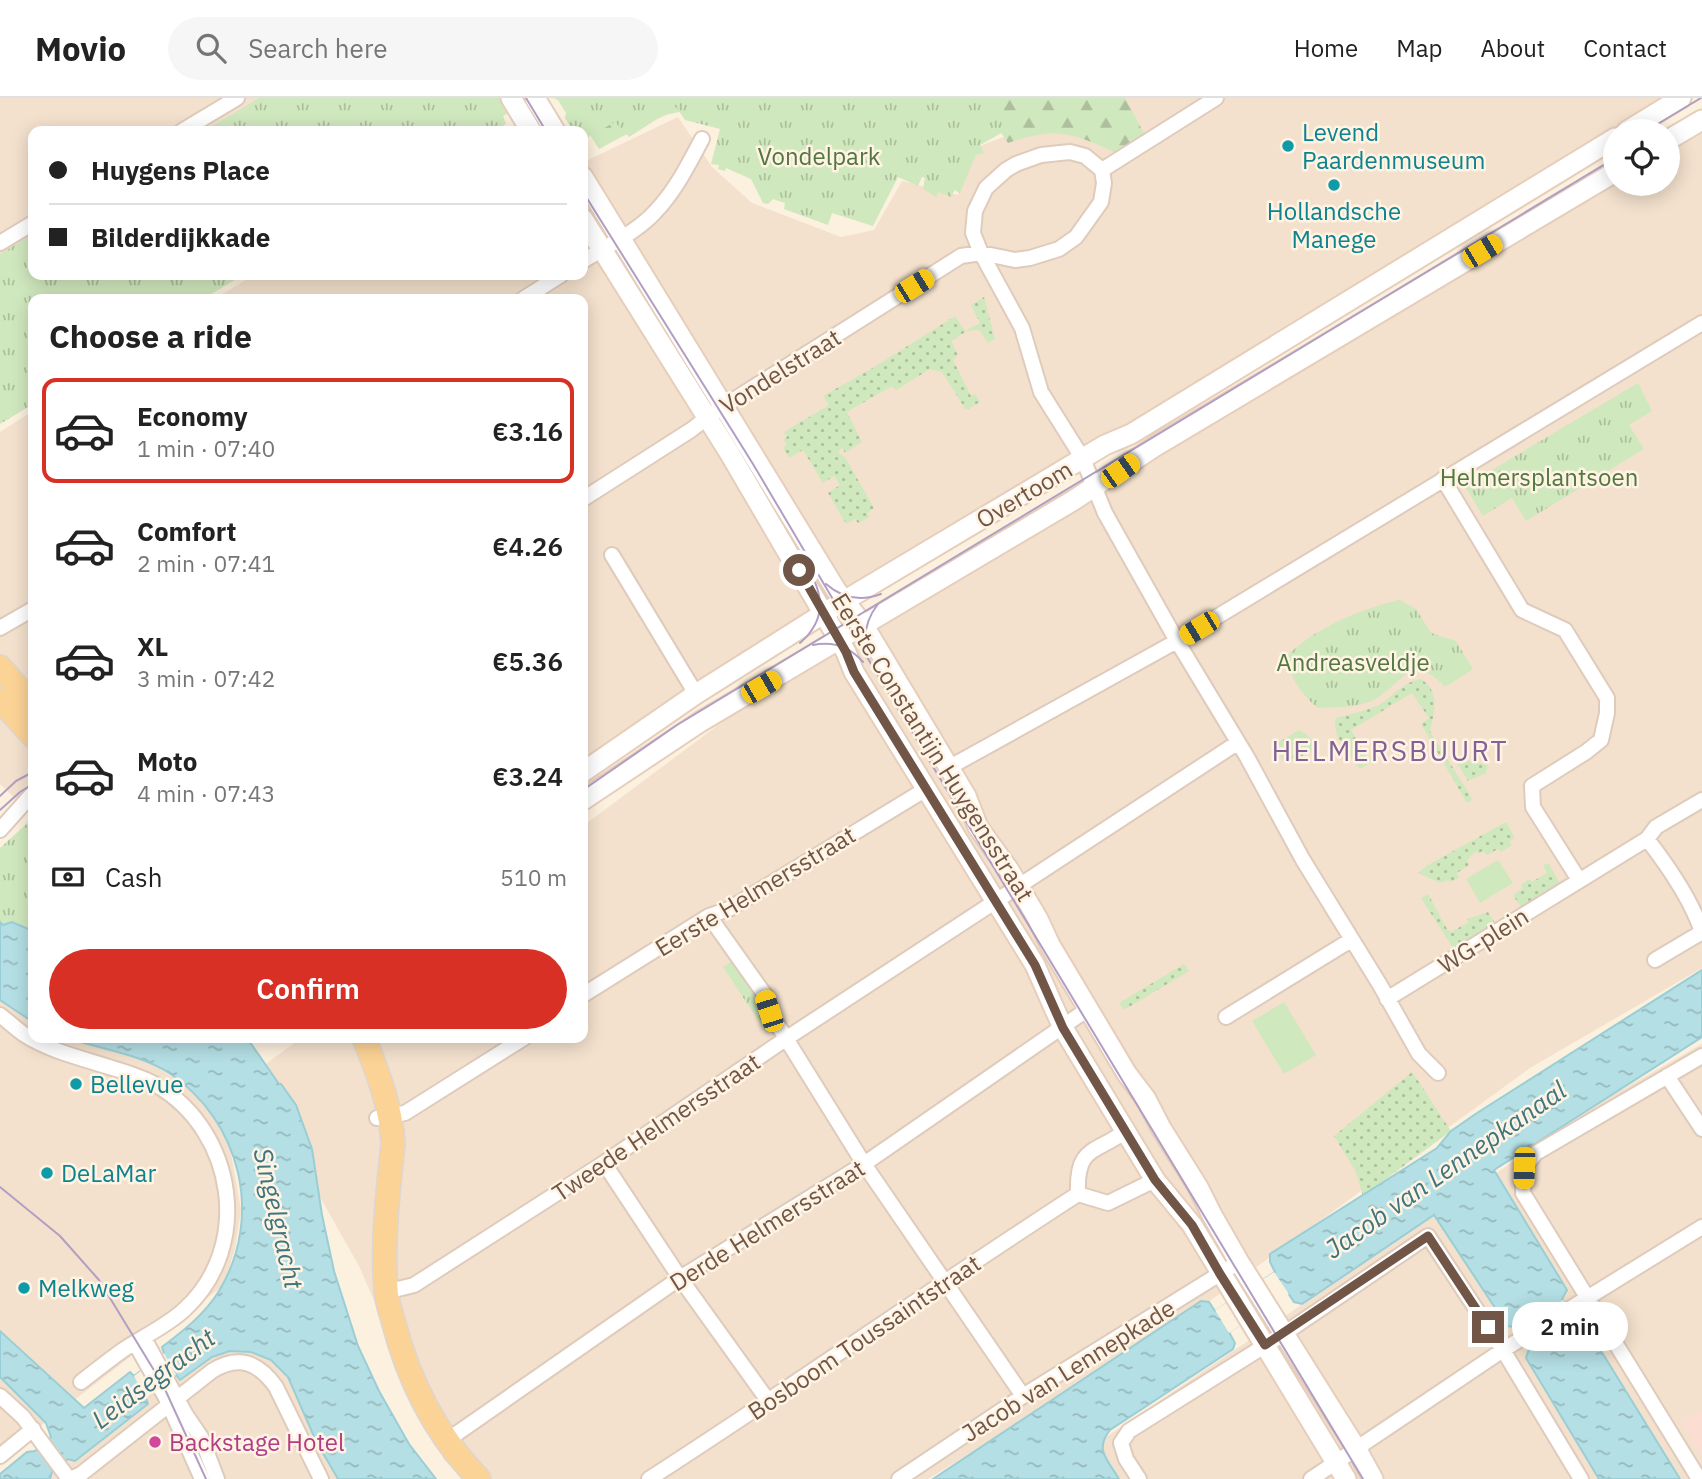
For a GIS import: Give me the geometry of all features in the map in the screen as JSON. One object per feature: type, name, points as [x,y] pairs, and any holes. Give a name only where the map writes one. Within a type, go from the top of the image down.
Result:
[{"type":"main road","points":[[0,667],[28,699]]},
{"type":"main road","points":[[0,700],[28,731]]},
{"type":"main road","points":[[349,1043],[384,1117],[393,1144],[386,1239],[386,1292],[397,1336],[422,1399],[446,1441],[479,1479]]},
{"type":"main road","points":[[366,1043],[378,1074],[384,1117]]},
{"type":"street","points":[[190,126],[237,98]]},
{"type":"street","points":[[535,98],[552,126]]},
{"type":"street","points":[[1102,170],[1216,98]]},
{"type":"street","points":[[1647,119],[1681,98]]},
{"type":"street","points":[[514,103],[528,126]]},
{"type":"street","points":[[1680,133],[1702,120]]},
{"type":"street","points":[[588,258],[654,214],[680,182],[702,139]]},
{"type":"street","name":"Overtoom","points":[[588,769],[696,694],[823,613],[1083,459],[1131,434],[1603,145]]},
{"type":"street","points":[[981,253],[1015,260],[1044,255],[1059,249],[1076,237],[1101,202],[1104,183],[1102,170],[1085,156],[1070,152],[1041,155],[1006,170],[986,188],[975,211],[973,233],[981,253],[1022,328],[1041,392],[1083,459],[1093,487],[1177,641],[1419,1054],[1438,1073]]},
{"type":"street","name":"Overtoom","points":[[588,797],[700,722],[864,626],[1154,447],[1603,179]]},
{"type":"street","name":"Eerste Constantijn Huygensstraat","points":[[588,185],[844,601],[864,626],[965,796],[978,827],[1038,919],[1050,945],[1198,1187],[1239,1262],[1373,1479]]},
{"type":"street","points":[[0,243],[28,226]]},
{"type":"street","name":"Eerste Constantijn Huygensstraat","points":[[588,228],[778,534],[854,672],[1035,965],[1063,1028],[1155,1180],[1192,1225],[1250,1319],[1262,1347],[1340,1471]]},
{"type":"street","name":"Vondelstraat","points":[[588,496],[961,256],[981,253]]},
{"type":"street","points":[[531,294],[553,280]]},
{"type":"street","points":[[948,768],[1177,641],[1702,323]]},
{"type":"street","points":[[1443,479],[1522,610],[1565,630],[1607,698],[1607,713],[1601,740],[1532,786],[1534,807],[1579,880]]},
{"type":"street","points":[[612,555],[696,694]]},
{"type":"street","points":[[0,628],[28,612]]},
{"type":"street","name":"Tweede Helmersstraat","points":[[386,1292],[414,1285],[604,1163],[788,1038],[1237,743]]},
{"type":"street","name":"Eerste Helmersstraat","points":[[588,992],[709,916],[729,909],[918,794],[928,792]]},
{"type":"street","points":[[0,830],[28,799]]},
{"type":"street","name":"WG-plein","points":[[1387,999],[1647,839],[1656,827],[1702,800]]},
{"type":"street","points":[[17,813],[28,808]]},
{"type":"street","points":[[1647,839],[1696,916],[1702,932],[1655,960]]},
{"type":"street","points":[[709,916],[765,995],[769,1011],[864,1164],[1023,1396]]},
{"type":"street","points":[[1226,1017],[1352,940]]},
{"type":"street","name":"Derde Helmersstraat","points":[[446,1441],[680,1278],[864,1164],[1088,1009]]},
{"type":"street","points":[[0,1015],[28,1037]]},
{"type":"street","points":[[40,1043],[158,1085],[184,1104],[208,1134],[217,1153],[224,1175],[228,1205],[224,1243],[217,1262],[206,1283],[185,1309],[81,1382]]},
{"type":"street","points":[[384,1117],[405,1113],[516,1043]]},
{"type":"street","points":[[1699,1479],[1523,1192],[1524,1168],[1536,1153],[1702,1056]]},
{"type":"street","points":[[1667,1076],[1702,1129]]},
{"type":"street","points":[[1126,1131],[1087,1154],[1077,1175],[1078,1194],[1108,1203],[1155,1180]]},
{"type":"street","points":[[604,1163],[680,1278],[769,1402]]},
{"type":"street","name":"Bosboom Toussaintstraat","points":[[649,1479],[769,1402],[944,1280],[1078,1194]]},
{"type":"street","points":[[1311,1479],[1340,1471],[1356,1448],[1503,1350],[1702,1227]]},
{"type":"street","points":[[1139,1479],[1126,1459],[1121,1443],[1129,1431],[1285,1334],[1428,1236],[1503,1350],[1581,1479]]},
{"type":"street","name":"Jacob van Lennepkade","points":[[899,1479],[1023,1396],[1239,1262]]},
{"type":"street","points":[[139,1341],[173,1402],[202,1479]]},
{"type":"street","points":[[0,1396],[33,1429],[70,1479],[81,1474],[219,1367],[235,1363],[257,1366],[276,1387],[321,1479]]},
{"type":"street","points":[[173,1402],[201,1437],[217,1479]]},
{"type":"street","points":[[0,1456],[33,1429]]},
{"type":"shaded area","points":[[0,98],[531,98],[500,115],[492,126],[28,126],[28,280],[33,280],[33,294],[28,294],[28,317],[0,420]]},
{"type":"shaded area","points":[[1020,98],[1677,98],[1643,119],[1603,119],[1603,143],[588,766],[588,294],[222,294],[246,280],[588,280],[588,160],[678,117],[712,167],[752,203],[841,237],[874,230],[902,181],[958,195],[977,147],[1009,135]]},
{"type":"shaded area","points":[[1702,120],[1702,968],[1530,1068],[1167,1332],[928,1479],[469,1479],[444,1460],[359,1266],[251,1075],[294,1043],[588,1043],[588,822],[733,714],[1603,180],[1603,196],[1680,196],[1680,134]]},
{"type":"shaded area","points":[[28,414],[28,811],[0,784],[0,432]]},
{"type":"shaded area","points":[[0,962],[28,981],[28,1043],[121,1043],[202,1097],[230,1148],[241,1210],[235,1248],[224,1285],[0,1457]]},
{"type":"shaded area","points":[[1702,1044],[1702,1479],[1044,1479],[1606,1099]]},
{"type":"shaded area","points":[[256,1317],[346,1479],[36,1479],[138,1398]]},
{"type":"shaded area","points":[[1702,1411],[1702,1457],[1682,1423]]},
{"type":"green space","points":[[259,98],[534,98],[503,116],[506,124],[502,126],[212,126]]},
{"type":"green space","name":"Vondelpark","points":[[553,98],[1004,98],[1005,131],[980,145],[984,153],[976,155],[960,193],[954,190],[951,197],[938,192],[936,197],[923,189],[925,178],[922,177],[918,186],[898,177],[873,226],[832,213],[828,225],[784,209],[785,203],[773,199],[768,204],[763,203],[751,179],[726,168],[725,171],[718,169],[719,165],[711,164],[720,129],[685,120],[676,107],[629,137],[615,122],[588,137],[588,126],[570,126],[558,100]]},
{"type":"green space","points":[[574,98],[698,98],[685,111],[649,122],[599,149],[588,132],[588,126],[584,126],[571,105]]},
{"type":"green space","points":[[989,98],[1125,98],[1145,135],[1116,153],[1087,140],[1063,134],[1038,135],[1008,143],[1000,131]]},
{"type":"green space","points":[[28,237],[28,280],[235,280],[211,294],[28,294],[28,407],[0,424],[0,254]]},
{"type":"green space","points":[[984,297],[995,339],[988,343],[979,330],[967,331],[951,341],[958,355],[953,360],[971,396],[975,394],[980,402],[966,410],[942,372],[930,369],[896,390],[892,386],[847,412],[862,442],[845,453],[842,447],[838,453],[845,457],[874,508],[867,513],[870,517],[858,523],[855,519],[846,524],[828,493],[840,485],[834,476],[823,483],[803,450],[789,458],[783,448],[787,445],[783,439],[787,437],[784,432],[829,405],[823,396],[955,316],[965,331],[980,323],[971,305]]},
{"type":"green space","name":"Helmersplantsoen","points":[[1638,383],[1652,411],[1629,425],[1644,449],[1526,521],[1512,498],[1483,516],[1465,486]]},
{"type":"green space","name":"Andreasveldje","points":[[1400,600],[1416,609],[1431,633],[1456,641],[1473,669],[1445,687],[1433,676],[1416,670],[1364,704],[1318,708],[1297,685],[1287,656],[1311,637],[1340,620]]},
{"type":"green space","points":[[1421,679],[1434,696],[1430,731],[1473,800],[1467,803],[1421,724],[1429,718],[1412,693],[1351,730],[1367,758],[1373,755],[1375,760],[1360,769],[1342,745],[1336,731],[1336,718],[1379,705],[1404,686]]},
{"type":"green space","points":[[1299,730],[1319,748],[1285,764],[1274,745]]},
{"type":"green space","points":[[1453,757],[1488,765],[1486,773],[1468,781]]},
{"type":"green space","points":[[1506,822],[1515,838],[1510,841],[1511,846],[1501,852],[1498,849],[1487,855],[1476,851],[1467,860],[1469,865],[1457,873],[1459,878],[1440,883],[1418,873],[1426,866]]},
{"type":"green space","points":[[28,823],[28,931],[12,923],[2,924],[0,921],[0,848]]},
{"type":"green space","points":[[1498,860],[1513,883],[1480,903],[1466,879]]},
{"type":"green space","points":[[1548,863],[1560,883],[1521,907],[1513,895],[1523,888],[1521,885],[1529,879],[1532,882],[1547,873],[1543,865]]},
{"type":"green space","points":[[1428,894],[1451,932],[1469,922],[1467,919],[1488,912],[1495,923],[1453,948],[1421,898]]},
{"type":"green space","points":[[734,960],[777,1025],[766,1032],[723,967]]},
{"type":"green space","points":[[1184,964],[1189,971],[1124,1010],[1119,1003]]},
{"type":"green space","points":[[1284,1002],[1316,1055],[1284,1074],[1252,1021]]},
{"type":"green space","points":[[1412,1072],[1451,1131],[1363,1196],[1356,1172],[1334,1136]]},
{"type":"water","points":[[0,922],[3,925],[12,922],[28,929],[28,1019],[0,1000]]},
{"type":"water","name":"Jacob van Lennepkanaal","points":[[1702,970],[1702,1037],[1494,1170],[1567,1290],[1562,1299],[1574,1320],[1582,1320],[1680,1479],[1599,1479],[1526,1358],[1529,1349],[1515,1327],[1507,1326],[1434,1215],[1302,1304],[1294,1302],[1288,1293],[1229,1332],[1235,1343],[1233,1349],[1110,1430],[1103,1443],[1104,1455],[1119,1479],[933,1479],[1201,1301],[1209,1302],[1215,1311],[1275,1272],[1270,1262],[1270,1254],[1437,1148],[1451,1131],[1477,1113]]},
{"type":"water","points":[[87,1043],[250,1043],[281,1084],[296,1105],[312,1149],[334,1271],[358,1346],[379,1391],[409,1444],[436,1479],[338,1479],[316,1441],[288,1377],[271,1360],[251,1352],[230,1351],[212,1357],[180,1380],[176,1375],[146,1398],[148,1404],[75,1461],[68,1459],[52,1472],[50,1479],[0,1479],[0,1474],[51,1437],[46,1423],[0,1377],[0,1331],[84,1408],[130,1372],[134,1376],[164,1353],[162,1347],[207,1307],[219,1291],[233,1262],[240,1232],[242,1202],[238,1172],[214,1117],[194,1093],[169,1073],[158,1066]]},
{"type":"pier","points":[[1274,1272],[1289,1294],[1229,1333],[1215,1310]]},
{"type":"pier","points":[[1563,1300],[1575,1320],[1529,1349],[1517,1330]]},
{"type":"pier","points":[[164,1353],[176,1375],[146,1399],[134,1376]]},
{"type":"tram line","points":[[526,98],[543,126]]},
{"type":"tram line","points":[[1666,119],[1701,98]]},
{"type":"tram line","points":[[588,787],[677,725],[1603,165]]},
{"type":"tram line","points":[[588,200],[753,464],[1363,1479]]},
{"type":"tram line","points":[[800,643],[813,629],[819,614],[819,597],[814,580]]},
{"type":"tram line","points":[[826,584],[838,593],[852,597],[866,598],[881,594]]},
{"type":"tram line","points":[[866,650],[867,626],[878,604]]},
{"type":"tram line","points":[[813,645],[841,646],[853,652],[863,662]]},
{"type":"tram line","points":[[0,796],[16,781],[28,775]]},
{"type":"tram line","points":[[0,810],[28,787]]},
{"type":"tram line","points":[[0,1187],[60,1236],[99,1280],[163,1385],[206,1479]]},
{"type":"place","name":"Levend Paardenmuseum","points":[[1288,146]]},
{"type":"place","name":"Hollandsche Manege","points":[[1334,185]]},
{"type":"place","name":"Bellevue","points":[[76,1084]]},
{"type":"place","name":"DeLaMar","points":[[47,1173]]},
{"type":"place","name":"Melkweg","points":[[24,1288]]},
{"type":"place","name":"Backstage Hotel","points":[[155,1442]]},
{"type":"district","name":"HELMERSBUURT","points":[[1390,750]]},
{"type":"route","points":[[799,570],[846,652],[854,672],[1035,965],[1063,1028],[1155,1180],[1192,1225],[1265,1345],[1428,1236],[1488,1327]]},
{"type":"water label","name":"Singelgracht","points":[[279,1218]]},
{"type":"water label","name":"Leidsegracht","points":[[153,1378]]}]
